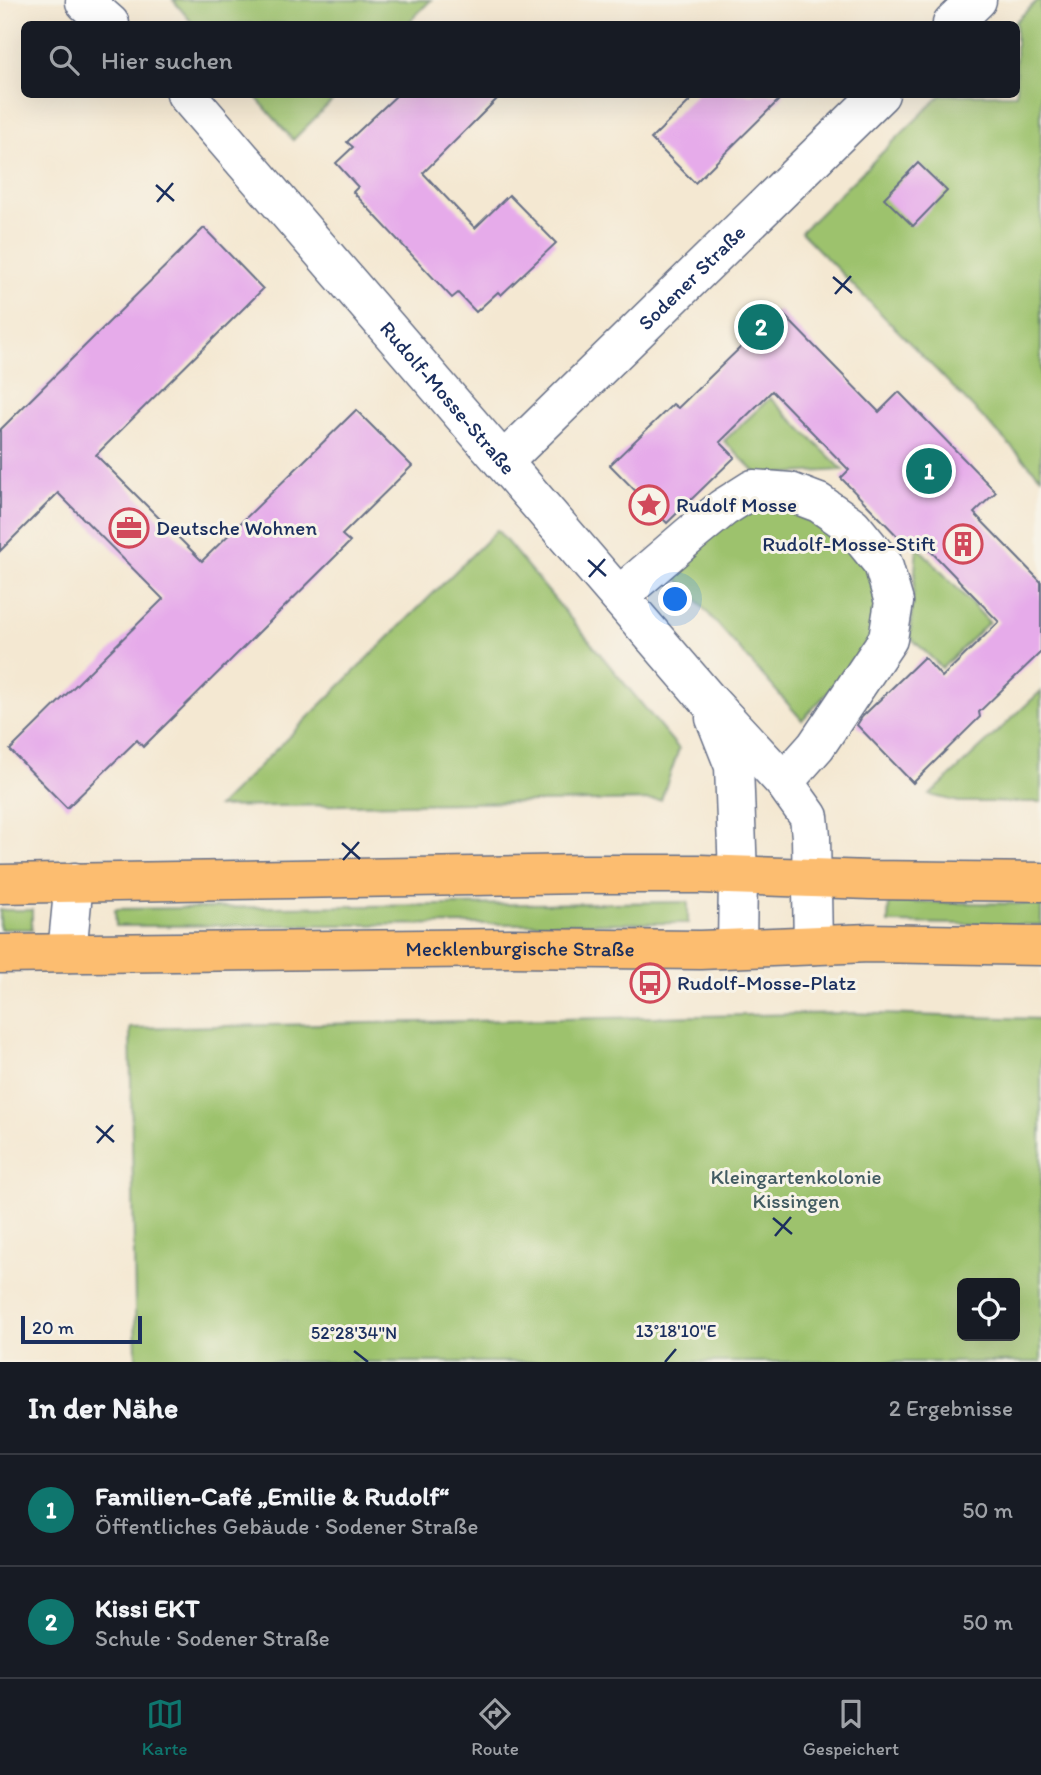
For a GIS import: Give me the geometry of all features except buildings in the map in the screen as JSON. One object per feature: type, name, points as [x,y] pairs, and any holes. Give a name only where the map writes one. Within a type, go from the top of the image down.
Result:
[{"type":"main road","points":[[0,884],[584,874],[1041,881]]},
{"type":"main road","name":"Mecklenburgische Straße","points":[[0,954],[510,948],[686,950],[869,943],[1041,946]]},
{"type":"street","points":[[955,21],[977,0]]},
{"type":"street","name":"Rudolf-Mosse-Straße","points":[[189,98],[708,700],[784,782],[809,817],[813,945]]},
{"type":"street","name":"Sodener Straße","points":[[503,462],[876,98]]},
{"type":"street","points":[[619,596],[723,508],[753,489],[790,492],[820,503],[852,526],[883,564],[894,602],[888,639],[816,746],[784,782]]},
{"type":"street","name":"Rudolf-Mosse-Straße","points":[[708,700],[734,766],[738,876],[737,948]]},
{"type":"street","points":[[67,953],[74,882]]},
{"type":"green space","points":[[173,0],[431,0],[410,21],[190,21]]},
{"type":"green space","points":[[1041,0],[1041,477],[801,232],[938,98],[1020,98],[1020,21],[1016,21]]},
{"type":"green space","points":[[257,98],[335,98],[293,140]]},
{"type":"green space","points":[[770,398],[843,470],[758,475],[724,441]]},
{"type":"green space","points":[[752,503],[804,505],[871,569],[883,596],[865,653],[802,720],[668,568]]},
{"type":"green space","points":[[497,530],[679,749],[661,800],[218,807]]},
{"type":"green space","points":[[917,546],[989,622],[942,668],[910,637]]},
{"type":"green space","points":[[1041,691],[1041,802],[959,802],[930,795]]},
{"type":"green space","points":[[688,902],[688,923],[116,926],[115,909]]},
{"type":"green space","points":[[889,902],[1041,904],[1041,925],[888,923]]},
{"type":"green space","points":[[0,910],[32,910],[32,929],[0,929]]},
{"type":"green space","name":"Kleingartenkolonie Kissingen","points":[[848,1013],[1041,1019],[1041,1362],[136,1362],[130,1028]]},
{"type":"place","name":"Kissi EKT","points":[[761,327]]},
{"type":"place","name":"Familien-Café „Emilie & Rudolf“","points":[[929,471]]},
{"type":"place","name":"Rudolf Mosse","points":[[649,505]]},
{"type":"place","name":"Deutsche Wohnen","points":[[129,528]]},
{"type":"place","name":"Rudolf-Mosse-Stift","points":[[963,544]]},
{"type":"place","name":"Rudolf-Mosse-Platz","points":[[650,983]]}]
